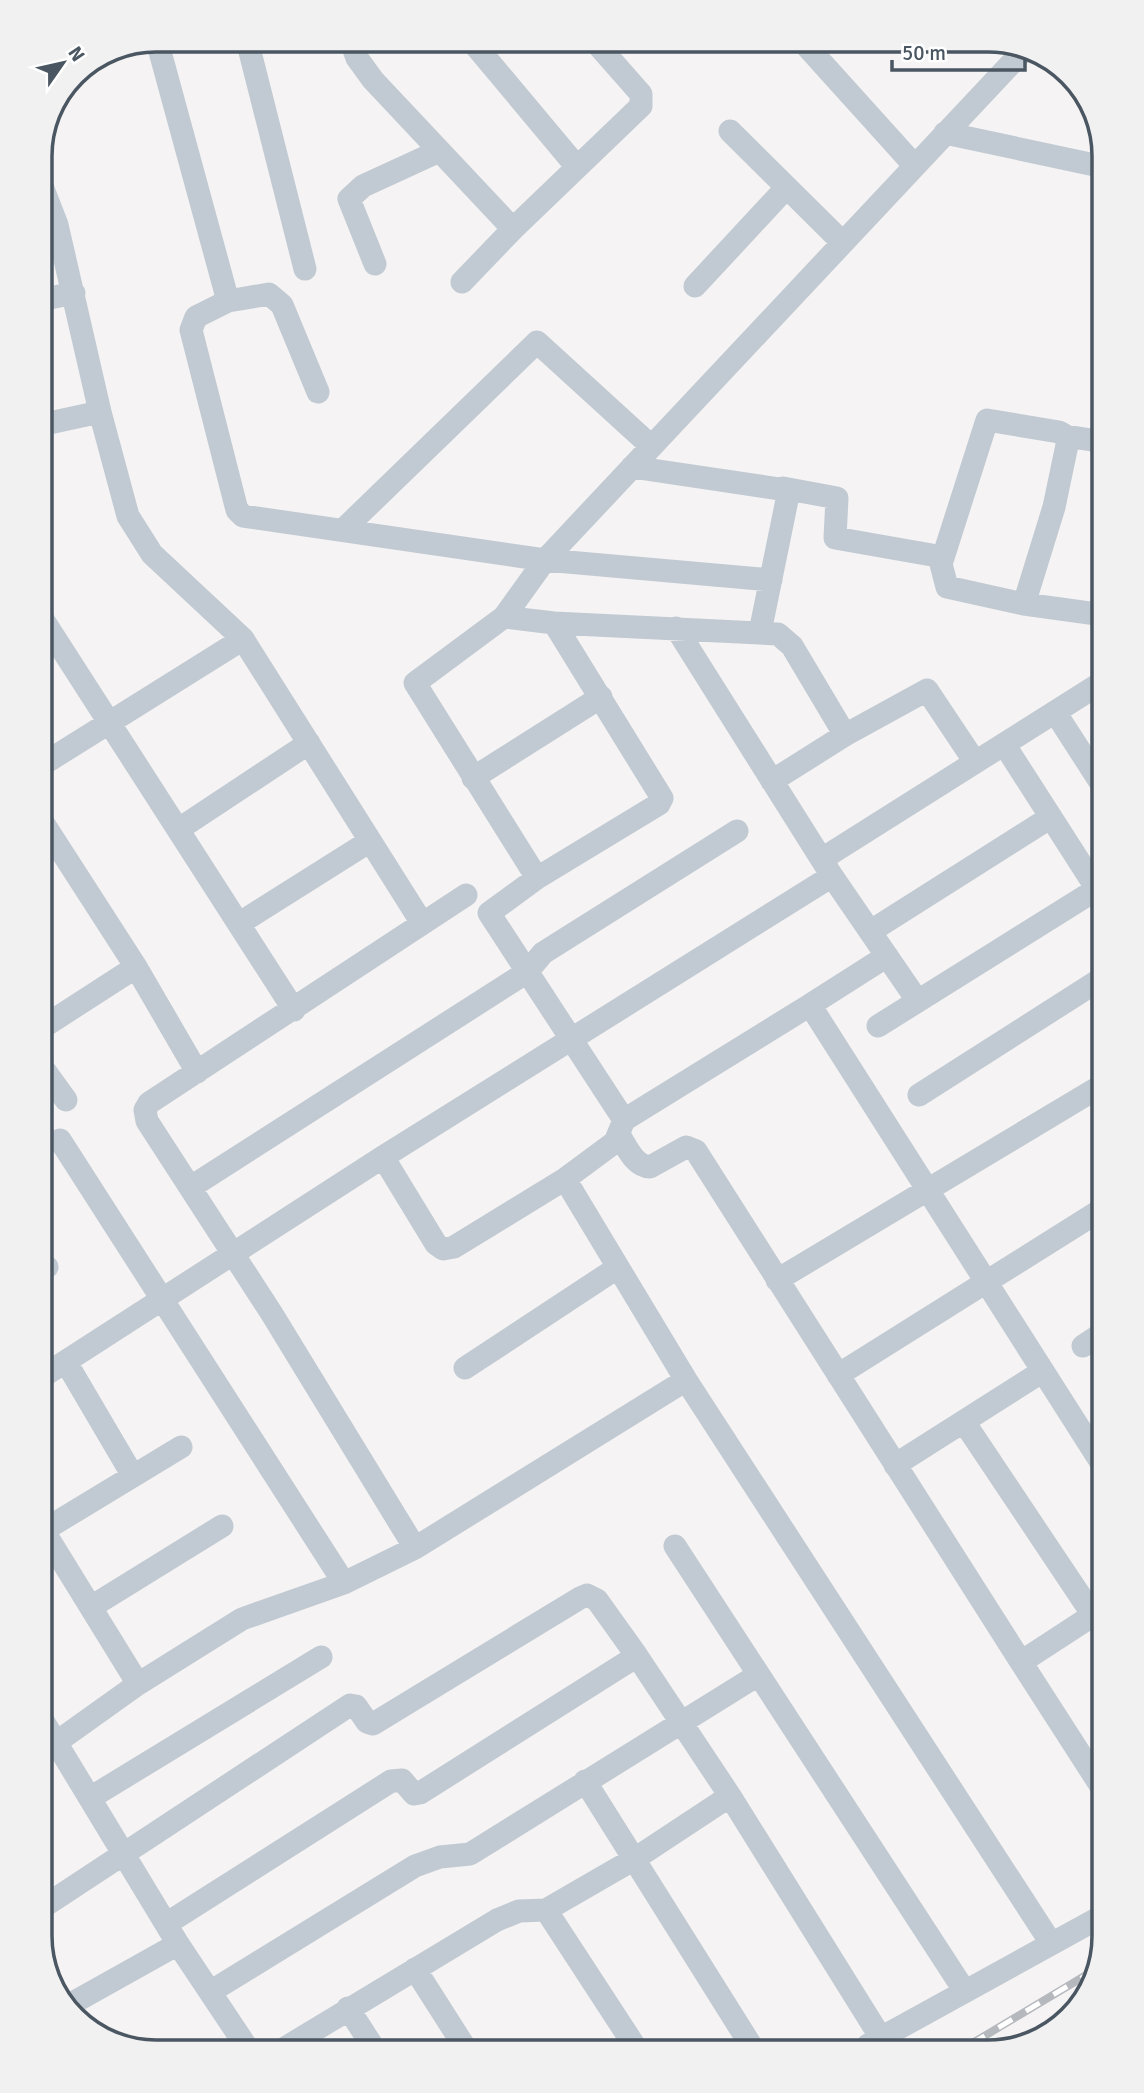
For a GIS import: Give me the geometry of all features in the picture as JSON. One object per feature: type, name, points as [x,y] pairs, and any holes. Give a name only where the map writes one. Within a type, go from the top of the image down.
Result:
[{"type":"street","points":[[160,52],[228,301]]},
{"type":"street","points":[[250,52],[305,269]]},
{"type":"street","points":[[355,52],[373,80],[437,152],[513,229]]},
{"type":"street","points":[[480,52],[578,167]]},
{"type":"street","points":[[462,282],[513,229],[642,107],[644,100],[604,53]]},
{"type":"street","points":[[813,53],[914,165]]},
{"type":"street","points":[[537,878],[415,683],[504,617],[545,560],[1017,57]]},
{"type":"street","points":[[730,131],[842,242]]},
{"type":"street","points":[[945,133],[1092,164]]},
{"type":"street","points":[[375,264],[349,199],[363,186],[437,152]]},
{"type":"street","points":[[695,286],[786,188]]},
{"type":"street","points":[[53,215],[128,516],[143,541],[167,570],[243,639],[422,923]]},
{"type":"street","points":[[53,297],[74,293]]},
{"type":"street","points":[[318,392],[282,305],[275,296],[269,294],[228,301],[196,317],[191,330],[237,510],[251,518],[545,560],[771,580]]},
{"type":"street","points":[[343,530],[537,342],[652,446]]},
{"type":"street","points":[[53,422],[100,412]]},
{"type":"street","points":[[1092,440],[987,419],[941,564],[947,587],[1024,604],[1092,613]]},
{"type":"street","points":[[1024,604],[1054,508],[1067,445],[1066,436]]},
{"type":"street","points":[[632,467],[837,498],[835,538],[943,557]]},
{"type":"street","points":[[760,632],[788,495],[783,488]]},
{"type":"street","points":[[504,617],[760,632],[786,639],[845,735]]},
{"type":"street","points":[[554,622],[662,798],[659,804],[537,878],[489,913],[572,1039],[621,1127],[635,1160],[644,1167],[650,1167],[686,1147],[696,1151],[1092,1772]]},
{"type":"street","points":[[676,628],[827,867],[917,1000]]},
{"type":"street","points":[[53,635],[294,1010]]},
{"type":"street","points":[[53,758],[243,639]]},
{"type":"street","points":[[52,1370],[383,1157],[572,1039],[827,867],[975,762],[1092,689]]},
{"type":"street","points":[[772,781],[845,735],[927,690],[975,762]]},
{"type":"street","points":[[473,778],[601,697]]},
{"type":"street","points":[[1055,712],[1092,769]]},
{"type":"street","points":[[179,829],[309,743]]},
{"type":"street","points":[[1004,744],[1092,881]]},
{"type":"street","points":[[871,931],[1051,817]]},
{"type":"street","points":[[191,1188],[527,972],[543,953],[737,831]]},
{"type":"street","points":[[53,838],[136,967],[197,1072]]},
{"type":"street","points":[[240,923],[370,841]]},
{"type":"street","points":[[415,1548],[234,1254],[147,1121],[145,1110],[149,1103],[466,895]]},
{"type":"street","points":[[878,1026],[917,1000],[1092,899]]},
{"type":"street","points":[[383,1157],[436,1244],[443,1250],[454,1247],[565,1179],[615,1142],[621,1127],[887,956]]},
{"type":"street","points":[[53,1020],[136,967]]},
{"type":"street","points":[[919,1094],[1092,985]]},
{"type":"street","points":[[810,1004],[926,1191],[1092,1448]]},
{"type":"street","points":[[52,1081],[66,1100]]},
{"type":"street","points":[[776,1280],[1092,1091]]},
{"type":"street","points":[[60,1140],[344,1583]]},
{"type":"street","points":[[565,1179],[686,1380],[1051,1944]]},
{"type":"street","points":[[838,1375],[1092,1216]]},
{"type":"street","points":[[465,1368],[617,1268]]},
{"type":"street","points":[[1083,1346],[1092,1340]]},
{"type":"street","points":[[66,1362],[133,1476]]},
{"type":"street","points":[[895,1465],[1042,1371]]},
{"type":"street","points":[[52,1745],[138,1684],[242,1619],[344,1583],[415,1548],[686,1380]]},
{"type":"street","points":[[964,1422],[1092,1603]]},
{"type":"street","points":[[52,1522],[181,1447]]},
{"type":"street","points":[[91,1607],[222,1526]]},
{"type":"street","points":[[52,1544],[138,1684]]},
{"type":"street","points":[[675,1546],[964,1990]]},
{"type":"street","points":[[52,1894],[123,1854],[350,1705],[356,1706],[367,1722],[373,1724],[587,1595],[597,1600],[637,1656],[730,1796],[873,2040]]},
{"type":"street","points":[[1021,1662],[1092,1616]]},
{"type":"street","points":[[75,2002],[391,1781],[402,1780],[415,1794],[420,1793],[637,1656]]},
{"type":"street","points":[[90,1798],[321,1657]]},
{"type":"street","points":[[210,1992],[415,1866],[440,1857],[470,1854],[758,1675]]},
{"type":"street","points":[[52,1753],[90,1798],[172,1934],[242,2040]]},
{"type":"street","points":[[585,1781],[748,2040]]},
{"type":"street","points":[[298,2040],[497,1920],[519,1910],[546,1910],[636,1858],[730,1796]]},
{"type":"street","points":[[546,1910],[631,2040]]},
{"type":"street","points":[[877,2040],[1092,1921]]},
{"type":"street","points":[[415,1969],[460,2040]]},
{"type":"street","points":[[348,2008],[369,2040]]},
{"type":"railway","points":[[978,2040],[1083,1977]]}]
